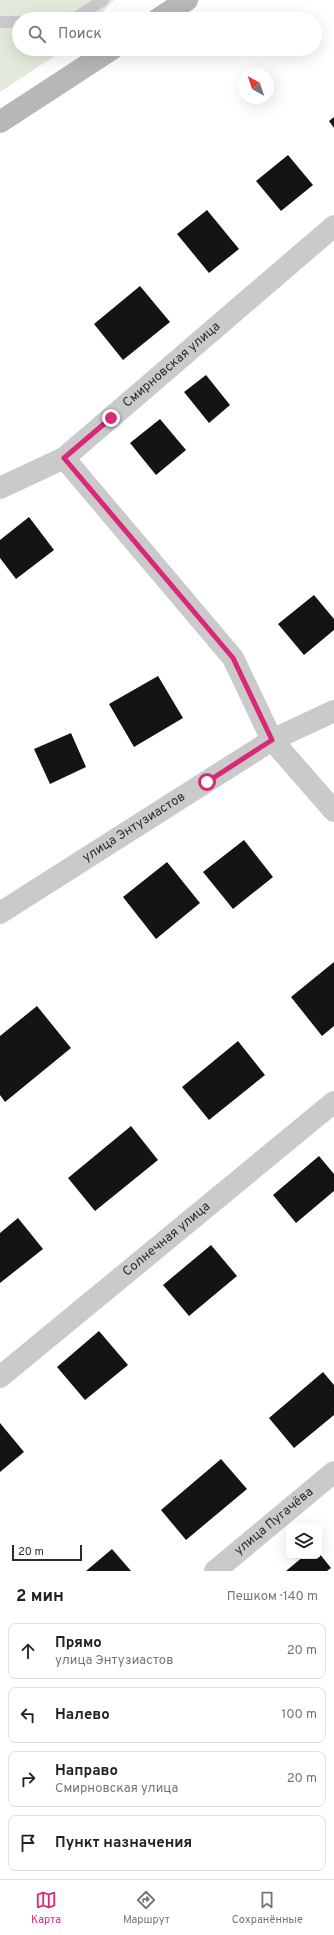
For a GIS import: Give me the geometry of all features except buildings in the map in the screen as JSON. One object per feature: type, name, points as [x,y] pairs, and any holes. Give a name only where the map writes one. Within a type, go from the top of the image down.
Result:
[{"type":"main road","points":[[169,12],[187,0]]},
{"type":"main road","points":[[0,122],[101,56]]},
{"type":"street","name":"Смирновская улица","points":[[0,488],[64,458],[334,226]]},
{"type":"street","points":[[64,458],[233,658],[272,740],[334,811]]},
{"type":"street","name":"улица Энтузиастов","points":[[0,913],[272,740],[334,711]]},
{"type":"street","name":"Солнечная улица","points":[[0,1377],[334,1102]]},
{"type":"street","name":"улица Пугачёва","points":[[215,1571],[334,1472]]},
{"type":"lane","points":[[85,12],[103,0]]},
{"type":"lane","points":[[0,22],[12,22]]},
{"type":"green space","points":[[0,0],[114,0],[102,12],[12,12],[12,56],[54,56],[0,92]]},
{"type":"route","points":[[111,418],[64,458],[233,658],[272,740],[207,782]]}]
